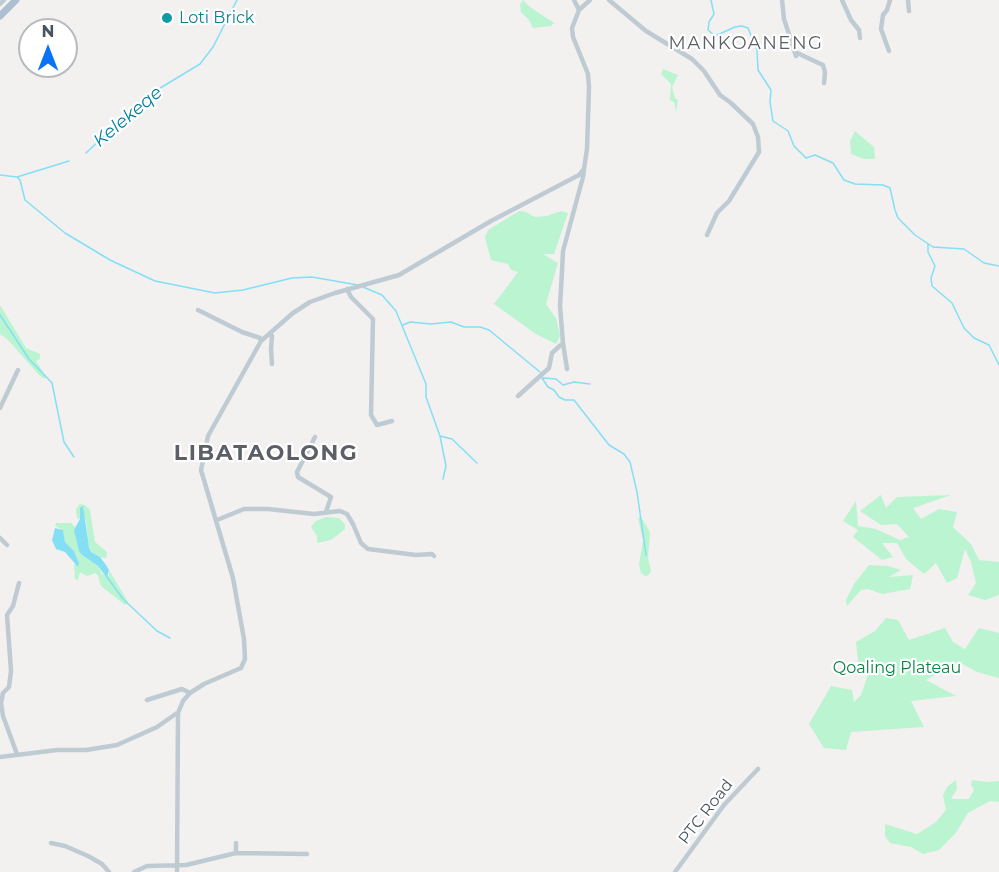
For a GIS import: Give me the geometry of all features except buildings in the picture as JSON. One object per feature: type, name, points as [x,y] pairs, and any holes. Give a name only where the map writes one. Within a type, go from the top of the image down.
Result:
[{"type":"main road","points":[[0,16],[16,0]]},
{"type":"street","points":[[0,4],[4,0]]},
{"type":"street","points":[[574,0],[579,10]]},
{"type":"street","points":[[567,369],[560,306],[563,251],[583,177],[587,149],[589,87],[585,66],[573,37],[572,28],[579,10],[590,0]]},
{"type":"street","points":[[609,0],[646,31],[692,59],[704,70],[720,95],[753,124],[758,137],[759,152],[729,201],[717,213],[707,235]]},
{"type":"street","points":[[782,0],[784,19],[795,54],[823,65],[824,83]]},
{"type":"street","points":[[842,0],[851,20],[859,30],[860,38]]},
{"type":"street","points":[[889,51],[880,29],[890,0]]},
{"type":"street","points":[[908,0],[909,11]]},
{"type":"street","points":[[177,872],[177,713],[190,693],[204,684],[242,668],[245,659],[244,639],[233,578],[201,470],[203,454],[208,436],[261,341],[293,313],[310,302],[399,275],[491,221],[579,175],[584,169]]},
{"type":"street","points":[[347,290],[373,319],[371,415],[377,424],[392,421]]},
{"type":"street","points":[[198,310],[242,332],[260,338],[261,341]]},
{"type":"street","points":[[270,334],[272,336],[272,364]]},
{"type":"street","points":[[518,396],[549,368],[552,353],[563,343]]},
{"type":"street","points":[[0,408],[18,370]]},
{"type":"street","points":[[315,437],[297,472],[298,477],[331,497],[326,512]]},
{"type":"street","points":[[217,520],[244,509],[314,514],[340,511],[347,514],[361,543],[368,549],[434,556]]},
{"type":"street","points":[[0,538],[7,545]]},
{"type":"street","points":[[16,754],[1,703],[3,693],[9,687],[12,671],[7,615],[13,606],[19,583]]},
{"type":"street","points":[[147,700],[182,689],[190,693]]},
{"type":"street","points":[[0,757],[86,750],[117,745],[157,727],[177,713]]},
{"type":"street","name":"PTC Road","points":[[675,872],[724,805],[758,769]]},
{"type":"street","points":[[51,843],[65,846],[88,856],[102,864],[109,872]]},
{"type":"street","points":[[236,843],[236,853]]},
{"type":"street","points":[[134,872],[147,866],[186,865],[236,853],[307,854]]},
{"type":"green space","points":[[523,0],[554,23],[551,26],[533,28],[521,12],[520,5]]},
{"type":"green space","points":[[663,69],[678,75],[672,87],[675,98],[678,100],[676,112],[674,102],[670,100],[671,84],[661,74]]},
{"type":"green space","points":[[855,131],[874,147],[875,159],[864,159],[851,154],[850,141]]},
{"type":"green space","points":[[519,211],[535,217],[561,211],[568,213],[554,254],[543,254],[558,263],[546,304],[556,318],[560,336],[556,344],[536,334],[494,304],[518,272],[511,270],[508,264],[491,260],[485,237],[488,230]]},
{"type":"green space","points":[[0,305],[26,348],[40,354],[40,359],[36,361],[47,378],[39,375],[0,334]]},
{"type":"green space","points":[[881,495],[886,508],[897,497],[951,495],[913,508],[921,519],[939,509],[957,512],[953,527],[971,544],[979,560],[999,562],[999,595],[985,600],[968,595],[976,583],[965,549],[957,578],[947,583],[936,563],[924,574],[906,559],[897,543],[882,543],[893,557],[882,560],[853,537],[858,530],[843,521],[856,501],[858,526],[876,529],[900,540],[909,537],[897,524],[881,525],[860,511]]},
{"type":"green space","points":[[80,504],[90,510],[95,542],[107,552],[106,558],[91,552],[86,521],[80,508],[80,519],[77,518],[76,509]]},
{"type":"green space","points":[[326,517],[339,518],[345,524],[345,529],[331,540],[317,543],[317,536],[311,527],[316,521]]},
{"type":"green space","points":[[641,517],[650,532],[648,558],[651,571],[645,576],[641,573],[639,565],[643,540],[638,518]]},
{"type":"green space","points":[[56,523],[71,523],[75,527],[82,555],[98,566],[102,574],[109,576],[109,570],[128,602],[125,605],[101,586],[96,573],[87,576],[80,572],[78,580],[75,579],[74,563],[77,566],[78,560],[74,551],[65,542],[63,530],[55,526]]},
{"type":"green space","points":[[869,565],[888,566],[901,570],[889,577],[913,575],[910,589],[882,594],[868,589],[861,590],[847,606],[846,600],[854,584]]},
{"type":"green space","name":"Qoaling Plateau","points":[[886,618],[898,620],[909,640],[945,628],[953,642],[965,649],[979,628],[999,633],[999,678],[977,672],[959,662],[926,680],[956,696],[911,701],[924,727],[851,732],[846,750],[824,748],[809,724],[831,686],[852,690],[854,702],[861,695],[868,674],[859,669],[856,642],[875,631]]},
{"type":"green space","points":[[956,780],[957,789],[951,799],[969,799],[974,790],[971,785],[972,780],[999,781],[999,802],[990,801],[968,813],[955,834],[939,850],[923,854],[911,847],[890,843],[885,836],[885,824],[917,834],[922,831],[936,822],[946,810],[943,795],[948,786]]},
{"type":"water","points":[[83,506],[89,547],[109,570],[107,578],[98,566],[79,551],[74,530],[80,519],[80,508]]},
{"type":"water","points":[[55,528],[63,530],[65,542],[74,551],[79,563],[78,567],[65,552],[56,549],[52,540]]},
{"type":"waterway","name":"Kelekeqe","points":[[86,153],[147,96],[200,64],[213,47],[237,0]]},
{"type":"waterway","name":"Kelekeqe","points":[[711,0],[714,14],[709,22],[708,30],[715,36],[735,27],[748,28],[757,50],[758,70],[771,90],[773,121],[788,131],[794,146],[806,158],[815,155],[833,163],[844,180],[855,184],[883,185],[890,188],[898,218],[915,235],[933,247],[964,249],[984,263],[999,266]]},
{"type":"waterway","name":"Kelekeqe","points":[[0,175],[17,177],[69,161]]},
{"type":"waterway","points":[[17,177],[20,180],[25,200],[65,233],[110,260],[155,281],[215,293],[243,290],[292,278],[312,277],[358,285]]},
{"type":"waterway","name":"Kelekeqe","points":[[928,244],[928,252],[935,266],[931,278],[932,286],[952,303],[964,328],[974,338],[989,345],[999,365]]},
{"type":"waterway","points":[[363,287],[382,295],[396,311],[426,384],[426,397],[440,436],[452,439],[477,463]]},
{"type":"waterway","points":[[0,315],[29,359],[52,383],[64,442],[74,457]]},
{"type":"waterway","points":[[403,325],[410,322],[431,324],[451,322],[464,327],[480,327],[489,330],[540,372]]},
{"type":"waterway","points":[[542,378],[559,397],[574,400],[609,445],[624,454],[630,462],[637,492],[646,555]]},
{"type":"waterway","points":[[543,378],[556,379],[563,385],[574,382],[590,384]]},
{"type":"waterway","points":[[440,436],[446,466],[443,479]]},
{"type":"waterway","points":[[107,577],[123,599],[157,631],[170,638]]},
{"type":"place","name":"Loti Brick","points":[[167,18]]},
{"type":"district","name":"MANKOANENG","points":[[746,44]]},
{"type":"district","name":"LIBATAOLONG","points":[[266,454]]}]
